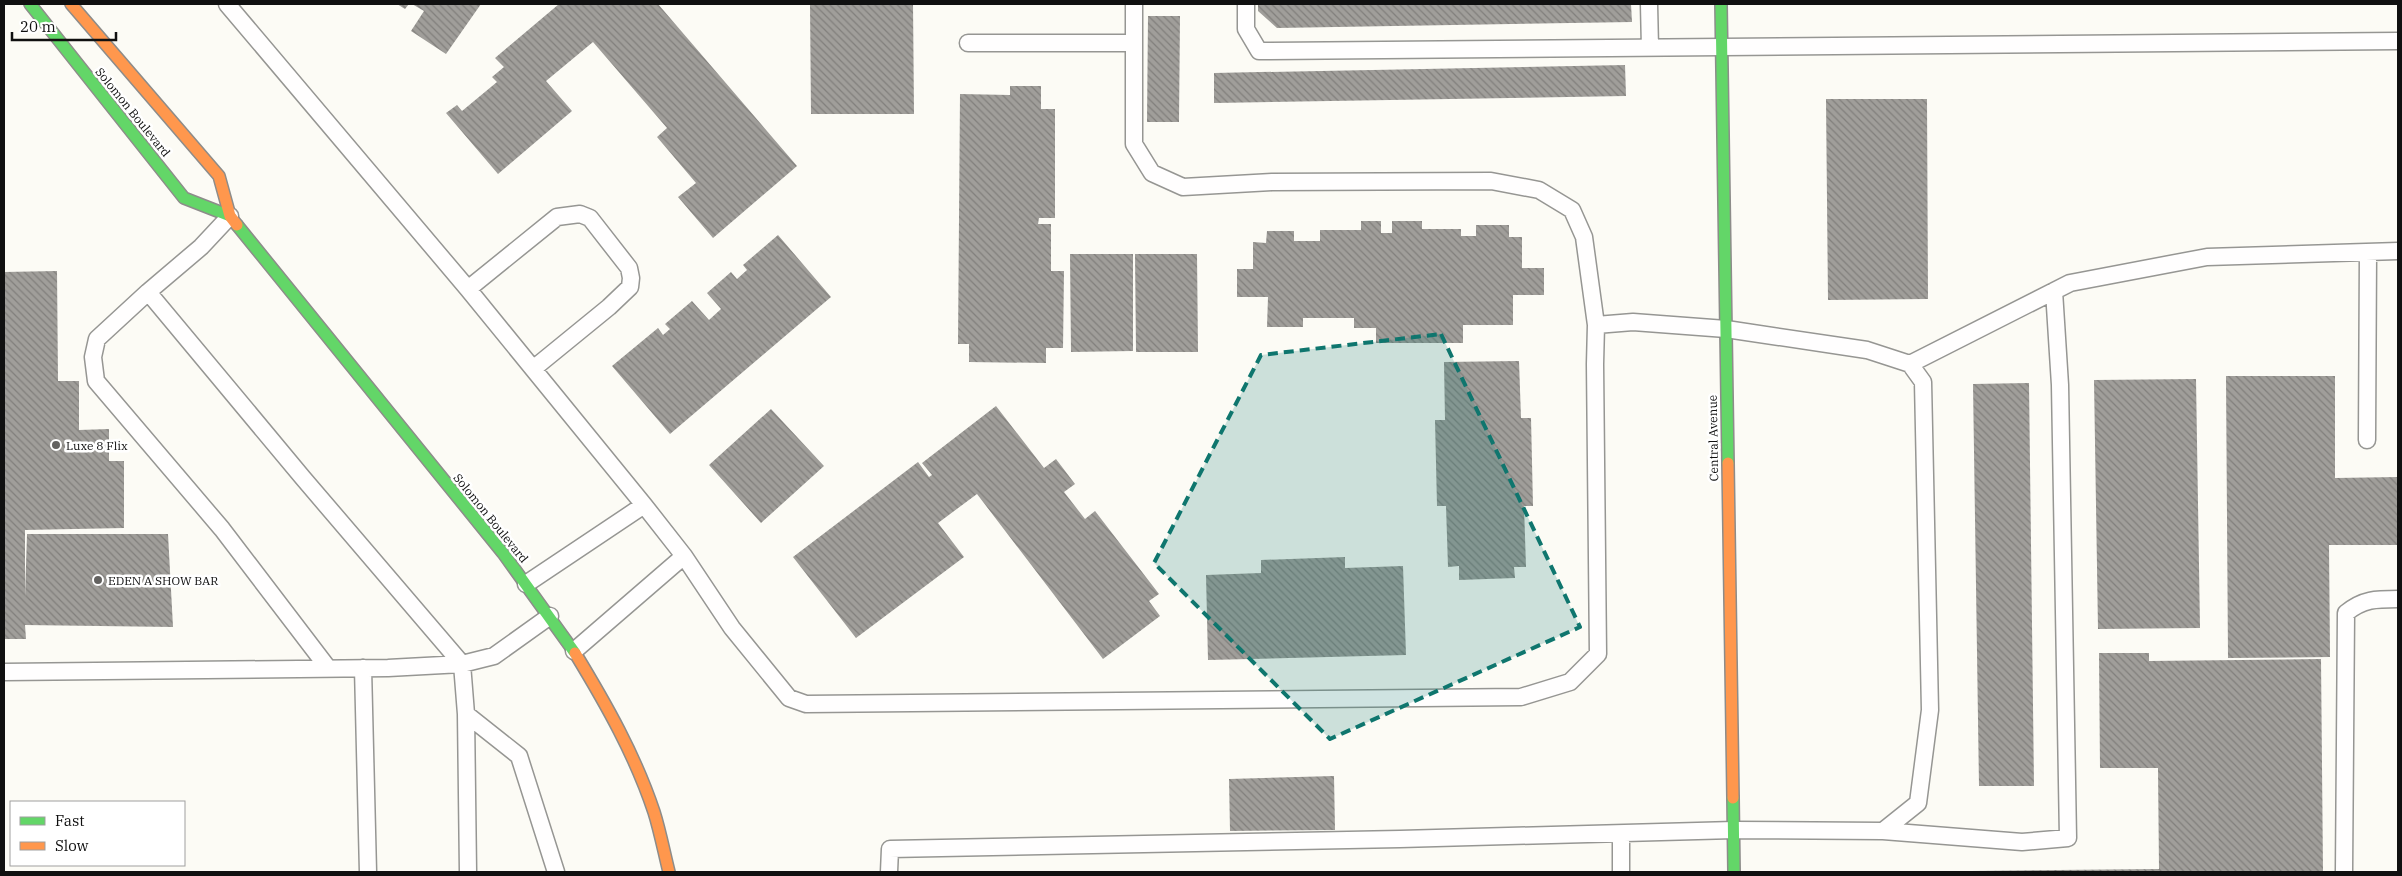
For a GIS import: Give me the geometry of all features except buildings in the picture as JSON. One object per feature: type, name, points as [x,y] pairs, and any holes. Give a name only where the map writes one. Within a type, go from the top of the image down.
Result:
[{"type":"street","name":"Solomon Boulevard","points":[[30,4],[184,198],[230,216]]},
{"type":"street","name":"Solomon Boulevard","points":[[71,4],[219,176],[230,216],[550,616],[612,712],[646,791],[669,872]]},
{"type":"street","name":"Central Avenue","points":[[1721,4],[1734,872]]},
{"type":"lane","points":[[227,4],[468,289],[644,505],[684,556],[732,628],[789,698],[806,704],[1521,696],[1570,682],[1598,654],[1596,325],[1584,237],[1572,210],[1539,190],[1491,182],[1272,182],[1182,187],[1152,173],[1134,144],[1134,4]]},
{"type":"lane","points":[[1246,4],[1246,29],[1259,51],[2398,41]]},
{"type":"lane","points":[[1649,4],[1650,48]]},
{"type":"lane","points":[[968,43],[1134,43]]},
{"type":"lane","points":[[468,289],[557,217],[580,214],[590,218],[628,268],[631,278],[630,287],[609,308],[533,369]]},
{"type":"lane","points":[[230,216],[201,247],[114,321],[97,339],[93,357],[96,381],[222,529],[328,668]]},
{"type":"lane","points":[[1910,364],[2070,283],[2207,257],[2398,251]]},
{"type":"lane","points":[[2367,440],[2368,252]]},
{"type":"lane","points":[[889,872],[890,849],[1734,830],[1882,831],[2022,842],[2068,838],[2060,385],[2054,291]]},
{"type":"lane","points":[[148,292],[303,478],[462,664],[466,714],[468,872]]},
{"type":"lane","points":[[1596,325],[1633,322],[1726,329],[1868,350],[1910,364],[1922,382],[1930,710],[1918,803],[1882,831]]},
{"type":"lane","points":[[526,584],[644,505]]},
{"type":"lane","points":[[574,651],[684,556]]},
{"type":"lane","points":[[2344,872],[2346,613],[2358,603],[2378,599],[2398,599]]},
{"type":"lane","points":[[4,672],[364,668],[462,664],[494,656],[550,616]]},
{"type":"lane","points":[[364,668],[368,872]]},
{"type":"lane","points":[[466,714],[519,756],[556,872]]},
{"type":"lane","points":[[1621,834],[1621,872]]},
{"type":"highlighted area","points":[[1441,334],[1580,627],[1330,739],[1154,563],[1261,355]]},
{"type":"traffic: fast","points":[[30,4],[184,198],[230,216]]},
{"type":"traffic: fast","points":[[1721,4],[1728,463]]},
{"type":"traffic: fast","points":[[237,225],[503,553],[575,653]]},
{"type":"traffic: fast","points":[[1733,798],[1734,872]]},
{"type":"traffic: slow","points":[[71,4],[219,176],[230,216],[237,225]]},
{"type":"traffic: slow","points":[[1728,463],[1733,798]]},
{"type":"traffic: slow","points":[[575,653],[609,711],[638,770],[654,812],[669,872]]},
{"type":"place","name":"Luxe 8 Flix","points":[[56,445]]},
{"type":"place","name":"EDEN A SHOW BAR","points":[[98,580]]}]
